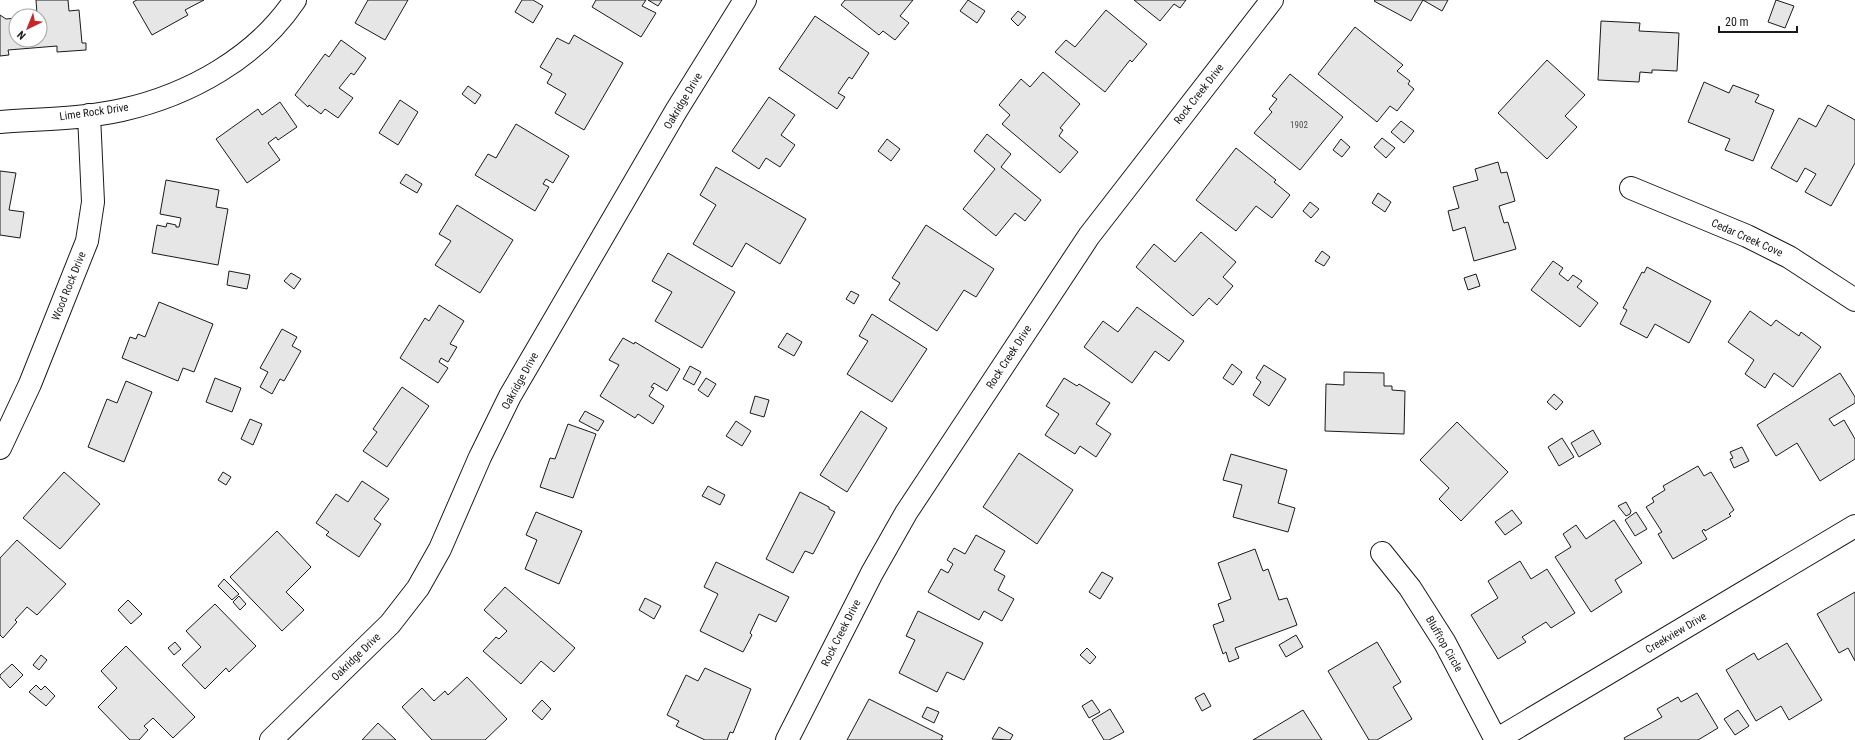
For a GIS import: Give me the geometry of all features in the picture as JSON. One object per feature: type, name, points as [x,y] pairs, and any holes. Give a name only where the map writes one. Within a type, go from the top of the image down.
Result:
[{"type":"street","name":"Lime Rock Drive","points":[[0,122],[89,115],[120,110],[162,99],[203,81],[240,57],[258,43],[296,0]]},
{"type":"street","name":"Oakridge Drive","points":[[271,740],[390,624],[418,588],[440,549],[480,457],[510,396],[676,111],[745,0]]},
{"type":"street","name":"Rock Creek Drive","points":[[787,740],[872,573],[915,500],[1089,236],[1272,0]]},
{"type":"street","name":"Wood Rock Drive","points":[[0,448],[30,384],[87,241],[93,202],[89,115]]},
{"type":"street","name":"Cedar Creek Cove","points":[[1631,188],[1747,236],[1789,257],[1855,300]]},
{"type":"street","name":"Creekview Drive","points":[[1496,740],[1855,526]]},
{"type":"street","name":"Blufftop Circle","points":[[1382,553],[1410,588],[1445,643],[1496,740]]},
{"type":"building","points":[[36,0],[68,0],[69,11],[79,10],[82,43],[86,43],[86,50],[57,52],[57,46],[48,47],[48,8],[37,8]]},
{"type":"building","points":[[137,0],[204,0],[185,10],[188,15],[152,35],[133,2]]},
{"type":"building","points":[[368,0],[408,0],[385,40],[355,23]]},
{"type":"building","points":[[522,0],[533,0],[543,6],[533,23],[515,12]]},
{"type":"building","points":[[596,0],[646,0],[642,6],[656,13],[641,37],[592,7]]},
{"type":"building","points":[[648,0],[662,0],[658,6]]},
{"type":"building","points":[[845,0],[913,0],[900,16],[909,23],[895,40],[883,31],[879,35],[841,5]]},
{"type":"building","points":[[968,0],[985,11],[977,23],[960,11]]},
{"type":"building","points":[[1134,0],[1186,0],[1180,8],[1174,4],[1160,21]]},
{"type":"building","points":[[1423,0],[1411,21],[1374,1]]},
{"type":"building","points":[[1423,0],[1448,0],[1442,11]]},
{"type":"building","points":[[1776,0],[1794,6],[1785,28],[1768,22]]},
{"type":"building","points":[[1106,10],[1147,44],[1132,62],[1130,60],[1105,92],[1055,52],[1066,40],[1075,47]]},
{"type":"building","points":[[1018,11],[1026,17],[1018,26],[1011,19]]},
{"type":"building","points":[[0,15],[8,19],[8,48],[32,48],[8,50],[9,55],[0,56]]},
{"type":"building","points":[[815,16],[869,53],[852,79],[849,77],[838,93],[845,97],[837,109],[779,69]]},
{"type":"building","points":[[1601,21],[1640,23],[1639,31],[1679,33],[1677,71],[1652,70],[1652,73],[1640,72],[1639,82],[1598,80]]},
{"type":"building","points":[[1355,27],[1403,65],[1397,71],[1410,81],[1408,84],[1414,89],[1397,111],[1390,106],[1377,122],[1318,74]]},
{"type":"building","points":[[574,35],[623,63],[584,130],[555,113],[566,94],[547,83],[552,74],[540,67],[557,38],[569,44]]},
{"type":"building","points":[[341,40],[366,58],[354,75],[351,73],[339,88],[353,98],[338,118],[325,109],[321,114],[309,105],[308,107],[295,95],[325,54],[329,57]]},
{"type":"building","points":[[1547,60],[1585,95],[1565,116],[1577,127],[1547,159],[1498,113]]},
{"type":"building","points":[[1043,72],[1080,104],[1060,128],[1063,130],[1059,136],[1078,152],[1060,173],[1002,124],[1010,115],[999,105],[1021,79],[1030,87]]},
{"type":"building","points":[[1290,74],[1343,117],[1300,170],[1254,133],[1272,112],[1269,109],[1277,99],[1272,96]]},
{"type":"building","points":[[1704,82],[1729,93],[1733,85],[1759,95],[1755,102],[1774,110],[1753,161],[1725,150],[1730,139],[1688,122]]},
{"type":"building","points":[[468,86],[481,95],[475,104],[462,94]]},
{"type":"building","points":[[769,97],[795,115],[781,135],[795,145],[780,167],[766,158],[759,169],[732,151]]},
{"type":"building","points":[[400,100],[418,112],[398,145],[379,133]]},
{"type":"building","points":[[280,102],[297,127],[278,140],[276,137],[268,143],[280,160],[247,183],[216,139],[258,109],[262,115]]},
{"type":"building","points":[[1828,105],[1855,120],[1855,163],[1831,206],[1805,192],[1816,174],[1805,168],[1797,182],[1771,168],[1799,118],[1816,127]]},
{"type":"building","points":[[1401,121],[1414,131],[1404,143],[1391,132]]},
{"type":"building","points":[[516,124],[569,156],[553,183],[546,179],[543,184],[549,187],[535,211],[475,175],[488,154],[496,158]]},
{"type":"building","points":[[987,134],[1011,154],[1001,167],[1041,200],[1025,221],[1015,213],[996,236],[963,209],[995,169],[974,151]]},
{"type":"building","points":[[1382,138],[1395,148],[1386,158],[1374,147]]},
{"type":"building","points":[[887,139],[900,149],[891,161],[878,151]]},
{"type":"building","points":[[1341,139],[1350,147],[1342,157],[1333,150]]},
{"type":"building","points":[[1236,148],[1276,180],[1274,182],[1290,195],[1272,218],[1256,206],[1236,231],[1196,200]]},
{"type":"building","points":[[1498,162],[1501,173],[1507,172],[1515,201],[1499,206],[1504,223],[1508,222],[1516,249],[1474,261],[1465,227],[1453,231],[1448,211],[1459,208],[1453,187],[1478,180],[1475,169]]},
{"type":"building","points":[[716,167],[806,219],[780,264],[746,243],[732,267],[693,244],[716,205],[700,195]]},
{"type":"building","points":[[0,171],[16,173],[9,210],[24,212],[20,238],[0,235]]},
{"type":"building","points":[[406,174],[422,184],[417,193],[400,183]]},
{"type":"building","points":[[166,180],[219,190],[216,207],[228,209],[218,265],[152,253],[157,225],[166,227],[167,223],[179,227],[181,218],[160,214]]},
{"type":"building","points":[[1378,193],[1391,202],[1385,212],[1372,203]]},
{"type":"building","points":[[1310,202],[1319,209],[1311,218],[1303,211]]},
{"type":"building","points":[[457,205],[513,240],[480,293],[435,265],[451,241],[439,234]]},
{"type":"building","points":[[926,225],[994,269],[976,297],[964,290],[937,331],[889,300],[900,283],[892,278]]},
{"type":"building","points":[[1201,232],[1236,262],[1223,277],[1233,286],[1217,305],[1209,298],[1193,316],[1136,267],[1154,244],[1175,262]]},
{"type":"building","points":[[1322,251],[1330,257],[1324,266],[1315,261]]},
{"type":"building","points":[[668,253],[735,292],[702,348],[655,321],[672,292],[652,281]]},
{"type":"building","points":[[1553,261],[1563,268],[1559,274],[1568,281],[1573,275],[1582,281],[1577,287],[1598,303],[1580,327],[1531,290]]},
{"type":"building","points":[[1647,267],[1711,301],[1689,343],[1655,324],[1647,338],[1620,324],[1627,310],[1623,308],[1642,272],[1644,273]]},
{"type":"building","points":[[229,271],[250,275],[247,289],[227,285]]},
{"type":"building","points":[[291,273],[301,279],[294,289],[284,281]]},
{"type":"building","points":[[1476,274],[1480,286],[1468,290],[1464,278]]},
{"type":"building","points":[[851,291],[859,295],[854,304],[846,299]]},
{"type":"building","points":[[159,302],[213,324],[194,372],[183,368],[178,381],[122,358],[130,337],[136,339],[138,334],[145,337]]},
{"type":"building","points":[[439,305],[464,321],[450,344],[457,347],[448,362],[441,358],[439,362],[448,368],[438,383],[400,358],[425,318],[429,321]]},
{"type":"building","points":[[1137,307],[1184,341],[1169,361],[1155,351],[1132,383],[1084,347],[1103,321],[1118,332]]},
{"type":"building","points":[[1750,311],[1771,326],[1776,320],[1799,336],[1801,332],[1821,347],[1793,387],[1774,373],[1765,388],[1745,374],[1754,360],[1728,342]]},
{"type":"building","points":[[872,314],[927,349],[892,402],[847,374],[868,341],[859,336]]},
{"type":"building","points":[[282,329],[297,337],[292,346],[301,351],[284,381],[280,379],[272,394],[260,387],[268,372],[260,368]]},
{"type":"building","points":[[787,333],[802,342],[794,356],[778,347]]},
{"type":"building","points":[[623,338],[634,344],[635,342],[680,369],[667,391],[654,383],[651,387],[654,388],[649,396],[664,406],[653,424],[638,414],[635,418],[600,396],[619,365],[609,360]]},
{"type":"building","points":[[1232,364],[1242,372],[1233,385],[1223,378]]},
{"type":"building","points":[[1264,365],[1286,379],[1269,406],[1253,395],[1261,382],[1256,378]]},
{"type":"building","points":[[690,366],[701,372],[694,385],[683,379]]},
{"type":"building","points":[[1344,372],[1384,373],[1384,386],[1392,386],[1392,390],[1405,391],[1404,434],[1325,431],[1326,384],[1344,385]]},
{"type":"building","points":[[1840,373],[1855,397],[1855,403],[1829,419],[1834,426],[1844,420],[1855,439],[1855,459],[1820,481],[1797,443],[1776,456],[1757,425]]},
{"type":"building","points":[[215,378],[241,388],[232,412],[206,402]]},
{"type":"building","points":[[706,378],[716,384],[708,397],[698,390]]},
{"type":"building","points":[[1064,378],[1077,386],[1079,384],[1110,403],[1096,424],[1111,434],[1096,457],[1080,446],[1075,454],[1045,435],[1059,414],[1046,406]]},
{"type":"building","points":[[126,381],[152,392],[124,462],[88,447],[107,399],[117,403]]},
{"type":"building","points":[[402,387],[429,406],[387,467],[363,451],[377,432],[373,429]]},
{"type":"building","points":[[1554,394],[1563,402],[1556,410],[1547,402]]},
{"type":"building","points":[[755,396],[769,400],[764,417],[750,413]]},
{"type":"building","points":[[585,411],[604,421],[598,431],[579,421]]},
{"type":"building","points":[[861,411],[887,428],[847,492],[820,475]]},
{"type":"building","points":[[250,419],[262,424],[253,445],[241,439]]},
{"type":"building","points":[[736,421],[751,431],[742,446],[726,436]]},
{"type":"building","points":[[1457,422],[1508,472],[1461,521],[1439,499],[1449,488],[1420,460]]},
{"type":"building","points":[[568,424],[596,434],[573,498],[540,487],[550,458],[555,459]]},
{"type":"building","points":[[1593,430],[1601,444],[1579,457],[1571,443]]},
{"type":"building","points":[[1562,438],[1574,457],[1559,466],[1548,447]]},
{"type":"building","points":[[1742,447],[1749,461],[1734,468],[1730,459],[1733,458],[1730,452]]},
{"type":"building","points":[[1019,453],[1073,490],[1037,544],[983,507]]},
{"type":"building","points":[[1231,454],[1287,470],[1278,503],[1295,508],[1288,532],[1233,517],[1242,485],[1223,480]]},
{"type":"building","points":[[1698,466],[1704,476],[1711,472],[1734,510],[1729,514],[1731,516],[1705,531],[1704,529],[1702,531],[1707,539],[1673,559],[1658,534],[1662,532],[1646,507],[1654,502],[1652,498],[1665,490],[1663,486]]},
{"type":"building","points":[[64,472],[100,504],[60,549],[23,518]]},
{"type":"building","points":[[223,472],[231,477],[226,485],[218,480]]},
{"type":"building","points":[[362,481],[389,499],[374,519],[381,524],[359,557],[326,535],[329,532],[316,523],[336,494],[348,502]]},
{"type":"building","points":[[708,486],[725,495],[720,505],[702,496]]},
{"type":"building","points":[[800,492],[829,507],[829,509],[835,512],[813,554],[805,551],[793,573],[766,559]]},
{"type":"building","points":[[1626,502],[1631,511],[1630,514],[1626,516],[1618,506]]},
{"type":"building","points":[[1512,510],[1522,523],[1505,535],[1495,522]]},
{"type":"building","points":[[536,512],[582,531],[559,584],[525,569],[537,540],[526,535]]},
{"type":"building","points":[[1636,512],[1647,529],[1635,536],[1625,520]]},
{"type":"building","points":[[1614,520],[1642,563],[1615,580],[1622,592],[1591,612],[1555,557],[1571,547],[1563,534],[1576,525],[1586,539]]},
{"type":"building","points":[[277,531],[311,567],[286,592],[304,610],[282,631],[230,577]]},
{"type":"building","points":[[976,535],[1005,551],[994,570],[1005,576],[998,590],[1014,599],[1002,621],[984,611],[979,620],[928,592],[941,569],[948,573],[953,564],[947,560],[954,548],[965,554]]},
{"type":"building","points":[[17,540],[66,584],[37,615],[27,607],[15,620],[17,622],[3,638],[0,635],[0,558]]},
{"type":"building","points":[[1255,549],[1263,571],[1268,569],[1279,600],[1287,598],[1297,625],[1235,648],[1239,658],[1229,662],[1226,652],[1223,654],[1213,625],[1224,621],[1218,604],[1231,599],[1218,563]]},
{"type":"building","points":[[1520,561],[1531,579],[1547,569],[1575,613],[1551,628],[1546,622],[1522,637],[1526,642],[1498,659],[1471,615],[1498,598],[1488,581]]},
{"type":"building","points":[[716,562],[789,597],[776,622],[759,614],[750,633],[752,635],[743,652],[700,631],[718,594],[704,587]]},
{"type":"building","points":[[1102,572],[1113,578],[1100,599],[1089,592]]},
{"type":"building","points":[[224,579],[239,594],[232,600],[218,586]]},
{"type":"building","points":[[505,587],[575,648],[554,672],[541,661],[521,684],[483,651],[496,637],[499,639],[507,631],[484,610]]},
{"type":"building","points":[[1855,592],[1855,661],[1848,648],[1839,653],[1817,614]]},
{"type":"building","points":[[239,596],[246,604],[240,610],[233,602]]},
{"type":"building","points":[[645,598],[661,606],[654,619],[639,610]]},
{"type":"building","points":[[128,600],[142,614],[131,624],[118,610]]},
{"type":"building","points":[[215,604],[256,646],[229,672],[226,668],[205,689],[182,665],[201,647],[186,631]]},
{"type":"building","points":[[918,611],[983,643],[964,680],[947,672],[937,692],[899,673],[915,640],[906,636]]},
{"type":"building","points":[[1296,635],[1303,647],[1286,657],[1279,645]]},
{"type":"building","points":[[175,642],[181,649],[174,655],[168,648]]},
{"type":"building","points":[[1377,642],[1401,682],[1393,687],[1412,719],[1377,740],[1369,740],[1328,671]]},
{"type":"building","points":[[1787,643],[1822,700],[1789,720],[1781,706],[1756,721],[1726,670],[1754,653],[1758,660]]},
{"type":"building","points":[[126,646],[195,717],[173,738],[153,718],[144,726],[148,730],[139,740],[130,740],[98,707],[117,688],[101,671]]},
{"type":"building","points":[[1087,648],[1096,657],[1090,664],[1080,655]]},
{"type":"building","points":[[41,655],[47,660],[39,670],[33,665]]},
{"type":"building","points":[[12,664],[23,675],[10,688],[0,677],[0,675]]},
{"type":"building","points":[[705,668],[751,689],[733,733],[730,732],[727,740],[705,740],[676,726],[679,721],[667,715],[686,675],[698,681]]},
{"type":"building","points":[[467,677],[507,719],[485,740],[432,740],[402,707],[422,688],[434,701],[445,691],[448,695]]},
{"type":"building","points":[[36,685],[41,690],[45,686],[55,696],[46,706],[29,692]]},
{"type":"building","points":[[1204,693],[1211,706],[1202,711],[1195,698]]},
{"type":"building","points":[[1697,693],[1718,728],[1698,740],[1625,740],[1624,738],[1662,717],[1657,709],[1678,697],[1681,702]]},
{"type":"building","points":[[869,699],[943,736],[941,739],[943,740],[847,740]]},
{"type":"building","points":[[542,700],[551,709],[542,720],[532,711]]},
{"type":"building","points":[[1092,700],[1100,712],[1089,718],[1082,706]]},
{"type":"building","points":[[927,707],[939,712],[934,723],[922,717]]},
{"type":"building","points":[[1110,709],[1124,732],[1109,740],[1104,740],[1092,720]]},
{"type":"building","points":[[1303,710],[1322,740],[1253,740]]},
{"type":"building","points":[[1738,710],[1749,726],[1735,735],[1724,719]]},
{"type":"building","points":[[378,723],[396,740],[362,740]]},
{"type":"building","points":[[999,727],[1013,735],[1010,740],[992,739]]}]
